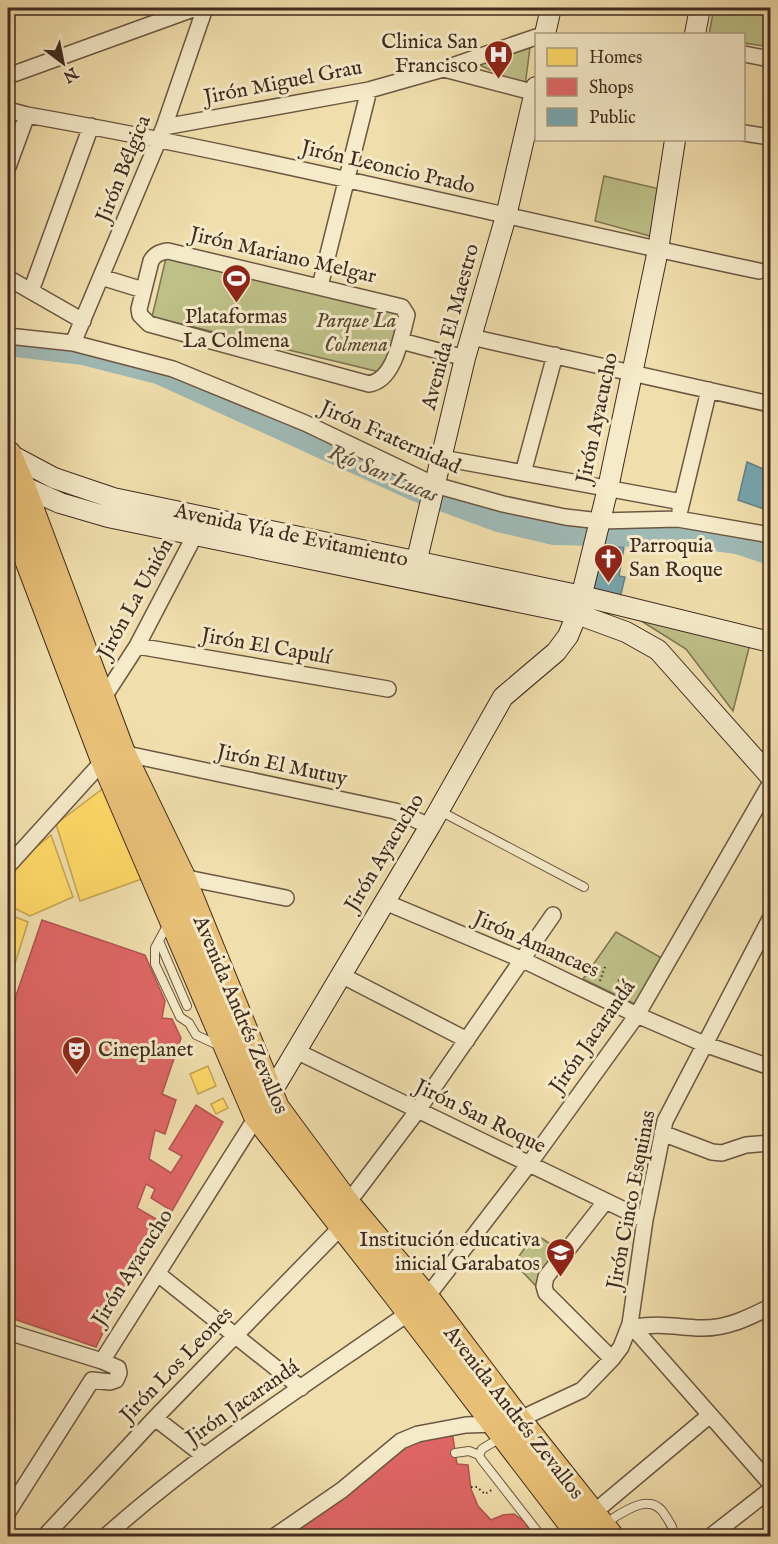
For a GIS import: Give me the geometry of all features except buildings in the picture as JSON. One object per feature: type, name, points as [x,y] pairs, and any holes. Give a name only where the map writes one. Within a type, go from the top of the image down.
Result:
[{"type":"highway","name":"Avenida Andrés Zevallos","points":[[11,468],[102,700],[113,757],[182,877],[263,1106]]},
{"type":"highway","name":"Avenida Andrés Zevallos","points":[[8,507],[113,757],[171,917],[228,1049],[263,1106],[276,1108],[345,1215],[418,1305],[506,1426],[599,1530]]},
{"type":"street","points":[[8,76],[196,8]]},
{"type":"street","name":"Jirón Bélgica","points":[[74,343],[162,133],[205,8]]},
{"type":"street","points":[[544,33],[551,8]]},
{"type":"street","points":[[695,33],[700,8]]},
{"type":"street","name":"Jirón Miguel Grau","points":[[162,133],[369,90],[443,69],[535,38]]},
{"type":"street","points":[[745,54],[771,59]]},
{"type":"street","points":[[443,69],[535,91]]},
{"type":"street","points":[[320,286],[369,90]]},
{"type":"street","name":"Avenida El Maestro","points":[[414,571],[465,358],[506,216],[535,95]]},
{"type":"street","name":"Jirón Leoncio Prado","points":[[8,110],[27,116],[91,126],[162,133],[506,216],[759,271]]},
{"type":"street","points":[[8,167],[27,116]]},
{"type":"street","points":[[31,291],[91,126]]},
{"type":"street","points":[[745,133],[771,137]]},
{"type":"street","name":"Jirón Ayacucho","points":[[8,1512],[92,1380],[110,1382],[116,1380],[119,1373],[118,1368],[102,1361],[263,1106],[385,902],[503,697],[556,652],[568,636],[580,605],[608,488],[658,250],[675,141]]},
{"type":"street","name":"Jirón Mariano Melgar","points":[[168,251],[320,286],[402,307],[407,315],[388,373],[377,382],[369,384],[149,324],[140,315],[143,290],[151,261],[154,255],[161,252],[168,251]]},
{"type":"street","points":[[101,277],[143,290]]},
{"type":"street","points":[[8,278],[83,321]]},
{"type":"street","name":"Jirón Fraternidad","points":[[8,336],[74,343],[173,369],[306,423],[432,497],[524,508],[565,517],[598,531],[678,519],[771,535]]},
{"type":"street","points":[[471,337],[771,404]]},
{"type":"street","points":[[400,340],[465,358]]},
{"type":"street","points":[[523,473],[555,355]]},
{"type":"street","points":[[678,519],[709,390]]},
{"type":"street","points":[[442,458],[682,502]]},
{"type":"street","name":"Avenida Vía de Evitamiento","points":[[11,468],[60,503],[99,514],[197,526],[580,605]]},
{"type":"street","name":"Avenida Vía de Evitamiento","points":[[11,468],[54,478],[197,526]]},
{"type":"street","name":"Jirón La Unión","points":[[102,700],[137,646],[197,526]]},
{"type":"street","points":[[580,605],[771,642]]},
{"type":"street","points":[[580,605],[658,650],[771,776]]},
{"type":"street","name":"Jirón El Capulí","points":[[137,646],[388,690]]},
{"type":"street","points":[[8,866],[113,757]]},
{"type":"street","name":"Jirón El Mutuy","points":[[113,757],[408,815],[434,818]]},
{"type":"street","name":"Jirón Jacarandá","points":[[106,1536],[203,1455],[418,1305],[529,1164],[637,1015],[771,784]]},
{"type":"street","points":[[182,877],[286,898]]},
{"type":"street","name":"Jirón Amancaes","points":[[385,902],[523,960],[637,1015],[704,1044],[771,1067]]},
{"type":"street","name":"Jirón Los Leones","points":[[45,1536],[345,1215],[553,915]]},
{"type":"street","name":"Jirón Cinco Esquinas","points":[[506,1426],[582,1390],[612,1359],[633,1325],[645,1220],[662,1133],[671,1106],[770,921]]},
{"type":"street","points":[[341,975],[467,1040]]},
{"type":"street","name":"Jirón San Roque","points":[[296,1051],[645,1220]]},
{"type":"street","points":[[662,1133],[712,1152],[722,1153],[746,1145],[771,1143]]},
{"type":"street","points":[[605,1202],[546,1277],[544,1286],[546,1293],[612,1359]]},
{"type":"street","points":[[158,1274],[301,1388]]},
{"type":"street","points":[[633,1325],[665,1324],[702,1328],[722,1326],[747,1319],[771,1307]]},
{"type":"street","points":[[633,1325],[771,1483]]},
{"type":"street","points":[[8,1332],[102,1361]]},
{"type":"street","points":[[599,1530],[710,1415]]},
{"type":"street","points":[[155,1418],[203,1455]]},
{"type":"street","points":[[275,1536],[342,1490],[401,1441],[418,1434],[466,1425],[506,1426]]},
{"type":"street","points":[[711,1536],[771,1490]]},
{"type":"lane","points":[[434,818],[584,887]]},
{"type":"lane","points":[[171,917],[155,948],[155,964],[180,1017],[189,1023],[196,1035],[228,1049]]},
{"type":"lane","points":[[159,941],[187,1006]]},
{"type":"lane","points":[[479,1455],[482,1449],[506,1426]]},
{"type":"lane","points":[[455,1453],[469,1451],[479,1455],[541,1536]]},
{"type":"lane","points":[[599,1530],[635,1505],[654,1505],[662,1510],[673,1527],[674,1536]]},
{"type":"path","points":[[600,986],[601,975],[605,967]]},
{"type":"path","points":[[612,992],[620,978]]},
{"type":"path","points":[[625,999],[636,987]]},
{"type":"path","points":[[471,1487],[477,1487],[485,1494]]},
{"type":"green space","points":[[714,8],[770,8],[770,47],[745,43],[745,33],[709,33]]},
{"type":"green space","points":[[530,48],[525,86],[477,64]]},
{"type":"green space","points":[[604,176],[664,190],[657,238],[595,221]]},
{"type":"green space","name":"Plataformas La Colmena","points":[[166,258],[400,310],[384,373],[152,317]]},
{"type":"green space","points":[[635,617],[750,644],[733,711],[686,649]]},
{"type":"green space","points":[[616,932],[665,960],[637,1005],[583,979]]},
{"type":"green space","points":[[535,1234],[563,1252],[537,1287],[514,1263]]},
{"type":"waterway","name":"Río San Lucas","points":[[8,345],[83,354],[158,373],[417,491],[498,521],[554,534],[692,537],[737,543],[770,554]]},
{"type":"place","name":"Clinica San Francisco","points":[[499,80]]},
{"type":"place","name":"Plataformas La Colmena","points":[[236,304]]},
{"type":"place","name":"Parroquia San Roque","points":[[608,584]]},
{"type":"place","name":"Cineplanet","points":[[77,1076]]},
{"type":"place","name":"Institución educativa inicial Garabatos","points":[[561,1278]]},
{"type":"park label","name":"Parque La Colmena","points":[[356,333]]}]
